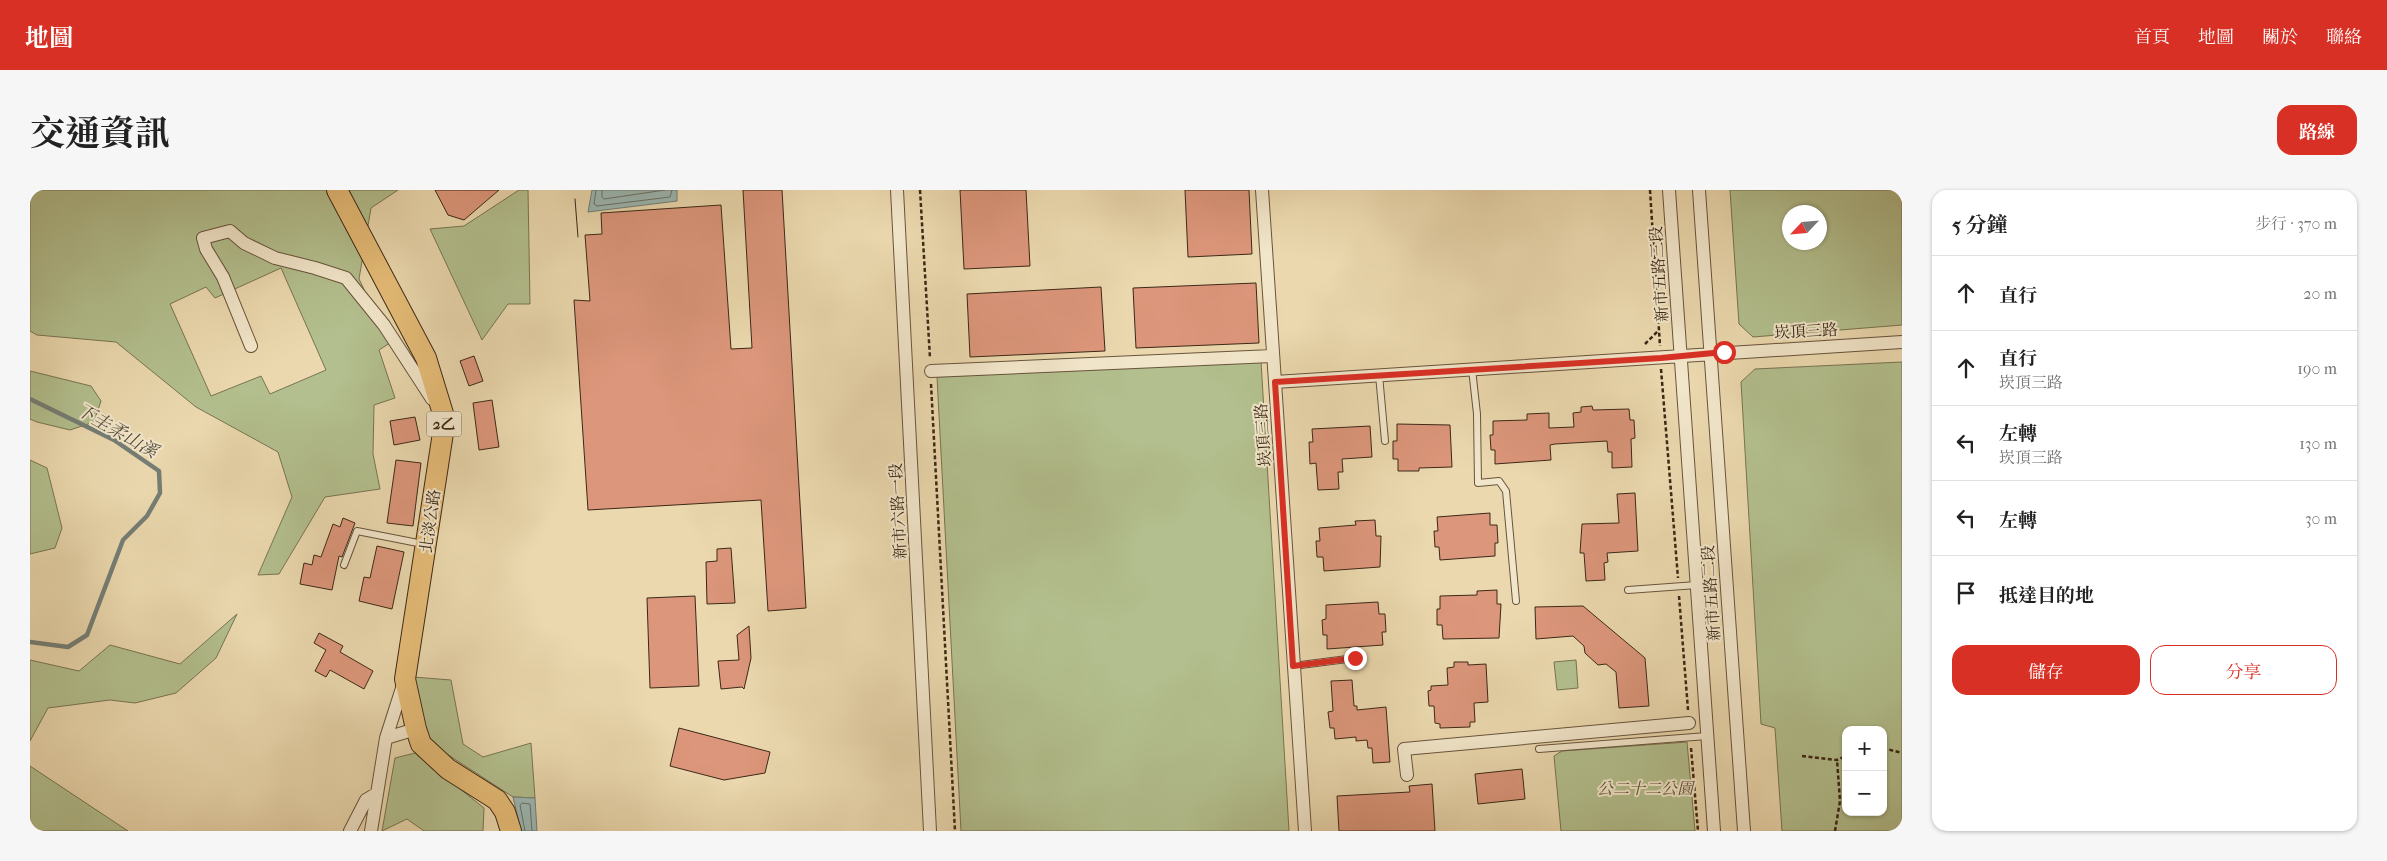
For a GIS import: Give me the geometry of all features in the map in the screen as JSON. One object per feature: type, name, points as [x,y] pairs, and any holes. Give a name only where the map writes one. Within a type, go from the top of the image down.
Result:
[{"type":"main road","name":"北淡公路","points":[[337,190],[426,358],[445,420],[405,679],[416,729],[421,744],[448,769],[497,800],[505,812],[511,831]]},
{"type":"street","name":"新市六路一段","points":[[897,190],[930,831]]},
{"type":"street","points":[[1262,190],[1275,382]]},
{"type":"street","name":"新市五路三段","points":[[1669,190],[1680,357]]},
{"type":"street","points":[[1699,190],[1711,353]]},
{"type":"street","points":[[251,346],[223,277],[206,249],[203,238],[230,230],[244,243],[275,258],[346,278],[384,325],[445,420]]},
{"type":"street","name":"崁頂三路","points":[[1305,831],[1275,382],[1902,342]]},
{"type":"street","name":"新市五路二段","points":[[1711,353],[1744,831]]},
{"type":"street","points":[[931,371],[1273,356]]},
{"type":"street","name":"新市五路二段","points":[[1680,357],[1714,831]]},
{"type":"street","points":[[371,831],[386,738],[405,679]]},
{"type":"street","points":[[1407,775],[1404,749],[1689,723]]},
{"type":"street","points":[[386,738],[416,729]]},
{"type":"street","points":[[350,831],[366,800],[376,794]]},
{"type":"lane","points":[[1472,369],[1477,414],[1478,483],[1499,480],[1506,491],[1516,601]]},
{"type":"lane","points":[[1379,375],[1386,441]]},
{"type":"lane","points":[[344,565],[356,531],[427,545]]},
{"type":"lane","points":[[1628,590],[1697,585]]},
{"type":"lane","points":[[1293,666],[1355,658]]},
{"type":"lane","points":[[1539,749],[1707,736]]},
{"type":"path","points":[[920,190],[955,831]]},
{"type":"path","points":[[1650,190],[1661,358],[1698,831]]},
{"type":"path","points":[[1643,347],[1659,330]]},
{"type":"path","points":[[1887,749],[1902,753]]},
{"type":"path","points":[[1802,756],[1837,760],[1842,758]]},
{"type":"path","points":[[1835,831],[1840,801],[1837,760]]},
{"type":"green space","points":[[30,190],[398,190],[371,208],[359,279],[390,343],[379,350],[395,398],[374,405],[373,454],[380,489],[325,497],[279,574],[258,575],[292,497],[278,452],[196,407],[116,342],[37,335],[30,331]],"holes":[[[281,268],[326,370],[270,394],[261,376],[211,396],[170,304],[206,287],[215,298]]]},
{"type":"green space","points":[[519,190],[528,190],[530,304],[508,304],[482,340],[430,229],[464,226]]},
{"type":"green space","points":[[1730,190],[1902,190],[1902,325],[1753,337],[1739,324]]},
{"type":"green space","points":[[1261,361],[1289,831],[961,831],[937,377]]},
{"type":"green space","points":[[1902,362],[1902,831],[1782,831],[1775,728],[1761,724],[1741,382],[1755,369]]},
{"type":"green space","points":[[30,371],[91,386],[101,401],[94,422],[70,430],[30,419]]},
{"type":"green space","points":[[30,460],[47,468],[62,528],[55,548],[30,554]]},
{"type":"green space","points":[[237,614],[216,658],[176,693],[135,703],[110,700],[48,708],[30,741],[30,660],[79,671],[110,645],[180,664]]},
{"type":"green space","points":[[1576,660],[1578,688],[1557,690],[1554,662]]},
{"type":"green space","points":[[413,677],[451,680],[463,744],[483,757],[531,743],[535,798],[513,797],[436,747],[422,729]]},
{"type":"green space","name":"公二十二公園","points":[[1687,742],[1695,831],[1561,831],[1554,756],[1562,751]]},
{"type":"green space","points":[[415,753],[484,808],[483,831],[424,831],[407,819],[382,831],[395,758]]},
{"type":"green space","points":[[30,766],[128,831],[30,831]]},
{"type":"water","points":[[592,190],[677,190],[677,201],[588,212]]},
{"type":"water","points":[[513,797],[535,798],[537,831],[521,831]]},
{"type":"building","points":[[435,190],[499,190],[464,220],[448,215]]},
{"type":"building","points":[[743,190],[782,190],[806,608],[768,611],[761,500],[588,510],[574,300],[590,301],[585,235],[602,234],[601,213],[721,205],[731,349],[752,348]]},
{"type":"building","points":[[960,190],[1026,190],[1030,266],[964,269]]},
{"type":"building","points":[[1185,190],[1249,190],[1252,254],[1188,257]]},
{"type":"building","points":[[1256,283],[1259,343],[1136,348],[1133,288]]},
{"type":"building","points":[[1101,287],[1105,351],[970,357],[967,294]]},
{"type":"building","points":[[474,356],[483,381],[469,386],[460,361]]},
{"type":"building","points":[[492,400],[499,447],[479,450],[473,403]]},
{"type":"building","points":[[1592,406],[1593,410],[1629,409],[1630,420],[1634,420],[1635,438],[1631,439],[1632,467],[1612,468],[1612,452],[1608,452],[1607,441],[1550,445],[1551,460],[1495,464],[1495,450],[1491,450],[1490,435],[1493,435],[1493,421],[1527,420],[1527,414],[1549,413],[1549,428],[1574,427],[1573,413],[1581,412],[1581,407]]},
{"type":"building","points":[[415,417],[420,440],[394,445],[390,421]]},
{"type":"building","points":[[1397,424],[1450,425],[1452,467],[1419,468],[1419,471],[1398,471],[1398,459],[1393,459],[1393,441],[1397,441]]},
{"type":"building","points":[[1370,426],[1372,457],[1342,459],[1343,472],[1338,472],[1339,489],[1318,490],[1316,463],[1310,464],[1309,442],[1313,442],[1312,429]]},
{"type":"building","points":[[396,460],[421,463],[413,526],[387,523]]},
{"type":"building","points":[[1635,493],[1638,551],[1607,553],[1608,562],[1604,563],[1605,580],[1586,581],[1584,553],[1580,553],[1582,524],[1619,523],[1617,494]]},
{"type":"building","points":[[1490,513],[1490,525],[1497,525],[1498,543],[1495,543],[1495,556],[1440,560],[1439,547],[1435,547],[1434,531],[1438,531],[1437,517]]},
{"type":"building","points":[[343,518],[355,523],[342,557],[339,556],[332,590],[300,584],[304,563],[312,565],[314,555],[321,557],[333,524],[340,527]]},
{"type":"building","points":[[1375,520],[1376,536],[1381,536],[1380,567],[1324,571],[1323,557],[1317,557],[1316,541],[1320,541],[1319,528],[1356,525],[1355,521]]},
{"type":"building","points":[[377,546],[404,552],[392,609],[359,601],[364,577],[370,578]]},
{"type":"building","points":[[731,548],[735,603],[707,604],[706,562],[717,561],[717,549]]},
{"type":"building","points":[[1497,590],[1497,604],[1501,604],[1499,638],[1443,639],[1442,625],[1437,625],[1437,609],[1440,609],[1440,596],[1477,595],[1477,591]]},
{"type":"building","points":[[695,596],[699,686],[650,688],[647,598]]},
{"type":"building","points":[[1378,602],[1379,614],[1385,614],[1386,632],[1382,632],[1383,645],[1327,649],[1327,635],[1323,635],[1322,620],[1326,619],[1326,605]]},
{"type":"building","points":[[1583,606],[1645,658],[1649,706],[1619,708],[1616,672],[1606,664],[1598,665],[1585,653],[1584,646],[1573,636],[1536,639],[1535,607]]},
{"type":"building","points":[[749,626],[751,658],[744,689],[742,687],[721,689],[718,661],[739,660],[737,635]]},
{"type":"building","points":[[319,633],[343,646],[340,652],[373,671],[364,689],[330,670],[326,677],[315,671],[326,650],[314,643]]},
{"type":"building","points":[[1454,662],[1468,662],[1468,665],[1486,664],[1488,702],[1474,703],[1475,722],[1470,722],[1470,727],[1440,728],[1440,724],[1435,723],[1434,706],[1429,706],[1428,691],[1431,690],[1431,686],[1448,685],[1447,668],[1454,667]]},
{"type":"building","points":[[1352,680],[1354,706],[1357,706],[1357,710],[1386,707],[1390,762],[1373,763],[1372,748],[1368,748],[1367,740],[1356,741],[1356,737],[1335,739],[1334,728],[1330,728],[1328,712],[1333,711],[1331,681]]},
{"type":"building","points":[[679,728],[770,752],[765,773],[724,780],[670,766]]},
{"type":"building","points":[[1522,769],[1525,799],[1478,804],[1475,774]]},
{"type":"building","points":[[1432,784],[1435,831],[1339,831],[1337,796],[1410,792],[1409,786]]},
{"type":"waterway","name":"下圭柔山溪","points":[[30,399],[114,440],[159,471],[160,493],[147,516],[123,540],[87,635],[68,647],[30,642]]},
{"type":"tram line","points":[[575,199],[578,237]]},
{"type":"route","points":[[1355,658],[1293,666],[1275,382],[1680,357],[1724,352]]}]
